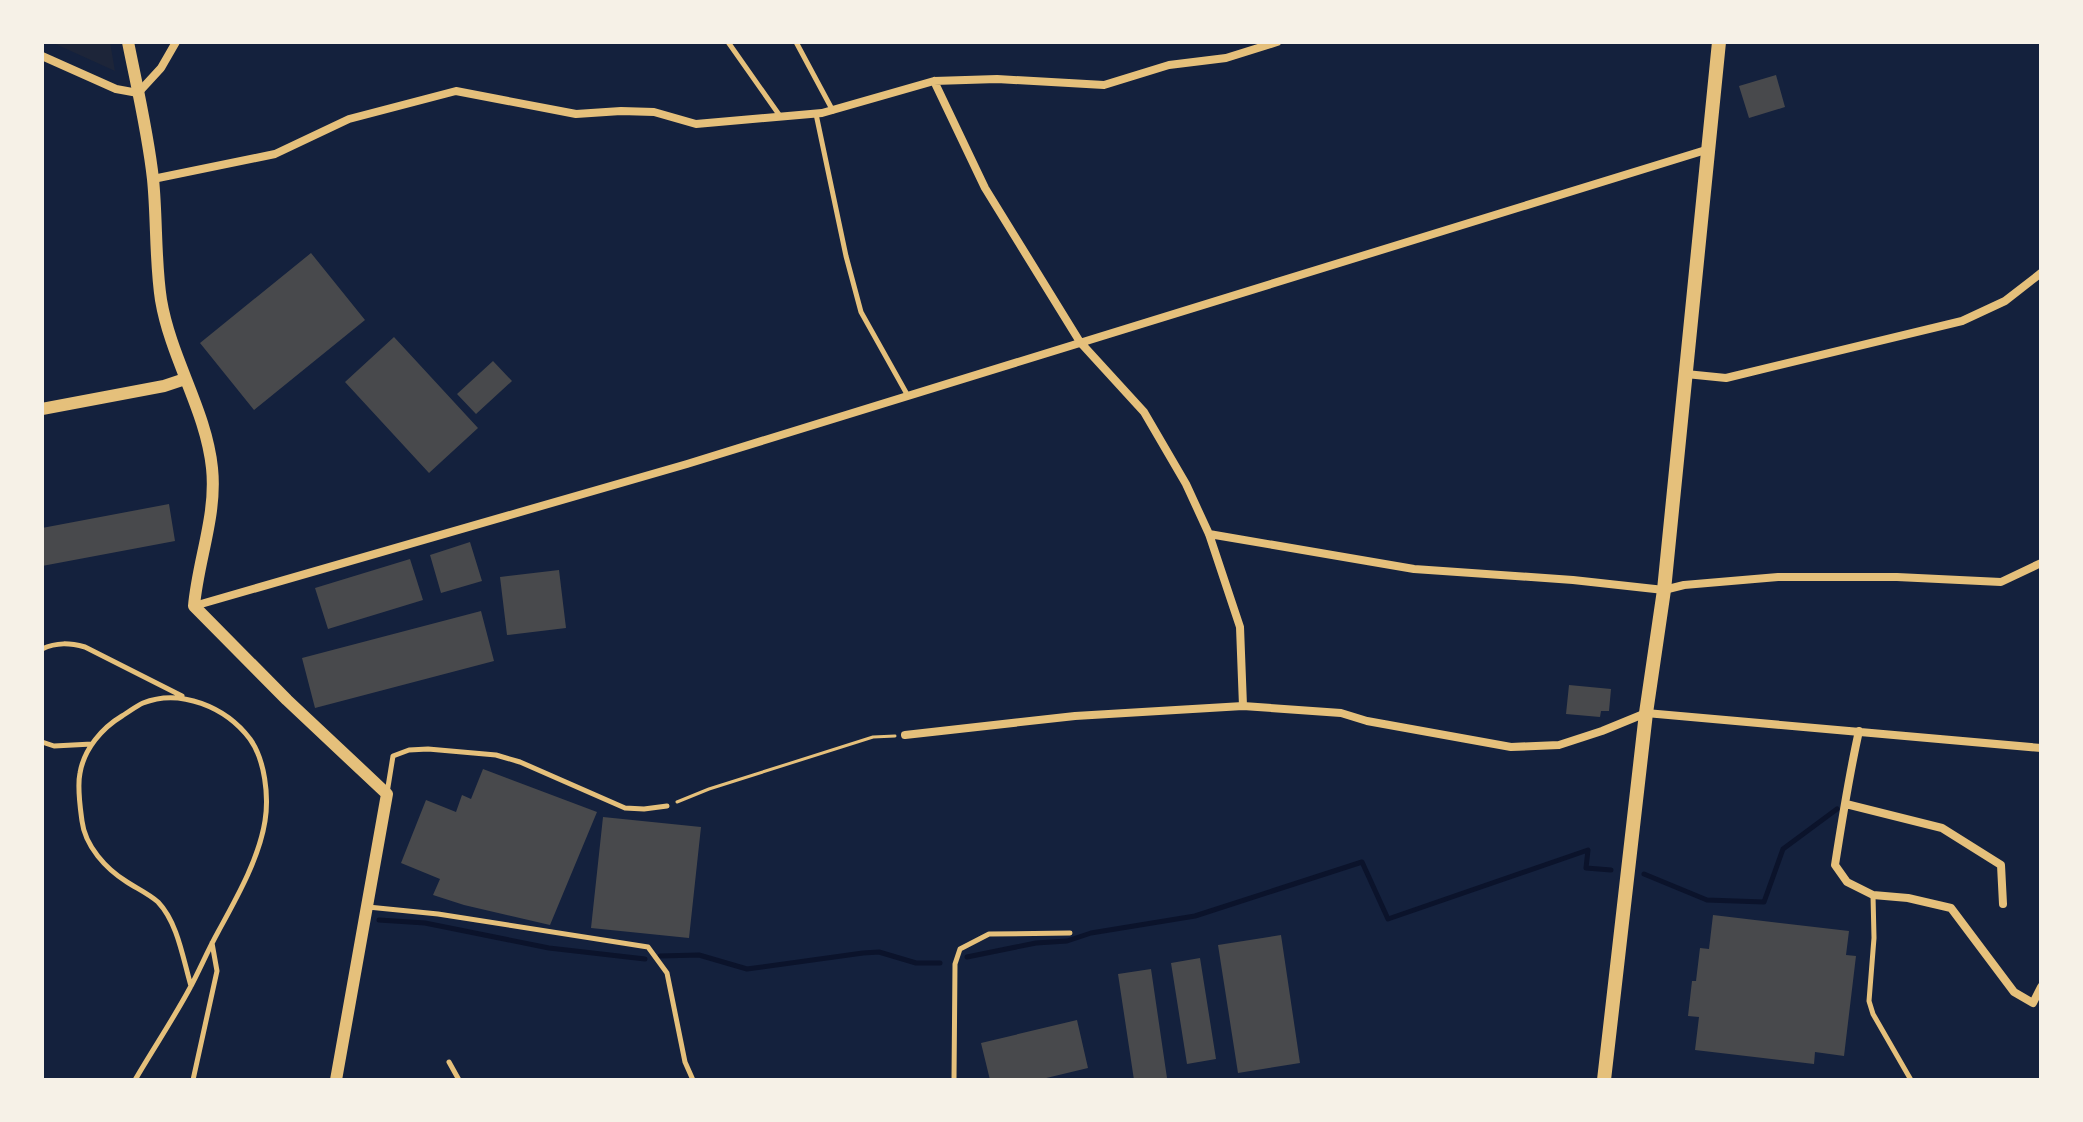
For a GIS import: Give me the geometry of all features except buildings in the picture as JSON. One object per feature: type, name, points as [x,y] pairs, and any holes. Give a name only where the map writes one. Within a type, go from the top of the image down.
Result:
[{"type":"main road","points":[[1604,1080],[1646,713],[1664,590],[1719,42]]},
{"type":"street","points":[[128,42],[153,179],[161,300],[171,343],[205,430],[212,468],[213,491],[194,606]]},
{"type":"street","points":[[138,93],[161,68],[176,42]]},
{"type":"street","points":[[153,179],[275,154],[349,119],[456,91],[576,114],[654,112],[696,124],[833,111],[934,81],[997,79],[1104,85],[1169,65],[1226,58],[1277,42]]},
{"type":"street","points":[[42,56],[116,89],[138,93]]},
{"type":"street","points":[[934,81],[985,188],[1080,342],[1144,412],[1186,484],[1209,534],[1240,627],[1243,706]]},
{"type":"street","points":[[194,606],[687,464],[1709,149]]},
{"type":"street","points":[[1686,374],[1726,378],[1962,321],[2005,301],[2041,273]]},
{"type":"street","points":[[42,409],[164,386],[185,379]]},
{"type":"street","points":[[1209,534],[1414,569],[1664,590],[1684,585],[1778,577],[1897,577],[2001,582],[2041,563]]},
{"type":"street","points":[[194,606],[287,700],[387,794],[336,1080]]},
{"type":"street","points":[[905,735],[1075,716],[1243,706],[1341,713],[1367,721],[1511,747],[1559,745],[1646,713],[2041,748]]},
{"type":"street","points":[[1859,731],[1835,865],[1847,882],[1873,895],[1908,898],[1951,908],[2014,992],[2033,1003],[2041,987]]},
{"type":"street","points":[[1846,804],[1942,828],[2001,865],[2003,904]]},
{"type":"lane","points":[[728,42],[780,117]]},
{"type":"lane","points":[[796,42],[833,111]]},
{"type":"lane","points":[[816,114],[861,312],[908,396]]},
{"type":"lane","points":[[42,649],[68,643],[85,647],[208,706],[234,722],[251,741],[261,766],[267,795],[265,822],[242,887],[191,986],[135,1080]]},
{"type":"lane","points":[[187,698],[164,697],[142,703],[110,723],[86,754],[79,774],[83,825],[90,846],[107,866],[159,904],[173,926],[191,986]]},
{"type":"lane","points":[[42,742],[54,746],[93,744]]},
{"type":"lane","points":[[387,794],[393,756],[409,750],[428,749],[496,755],[520,762],[625,808],[667,806]]},
{"type":"lane","points":[[1873,895],[1874,938],[1869,1001],[1873,1014],[1911,1080]]},
{"type":"lane","points":[[367,907],[438,914],[648,947],[667,973],[685,1062],[693,1080]]},
{"type":"lane","points":[[954,1080],[955,964],[960,949],[989,934],[1070,933]]},
{"type":"lane","points":[[193,1080],[217,971],[212,942]]},
{"type":"lane","points":[[449,1062],[459,1080]]},
{"type":"path","points":[[667,806],[709,789],[873,737],[905,735]]},
{"type":"shaded area","points":[[51,42],[110,42],[115,71]]},
{"type":"waterway","points":[[1644,874],[1707,900],[1764,902],[1783,849],[1837,809]]},
{"type":"waterway","points":[[967,957],[1195,916],[1362,862],[1388,919],[1588,850],[1586,868],[1611,870]]},
{"type":"waterway","points":[[379,920],[425,923],[549,948],[645,959]]},
{"type":"waterway","points":[[660,956],[699,955],[747,969],[879,952],[916,963],[940,963]]}]
